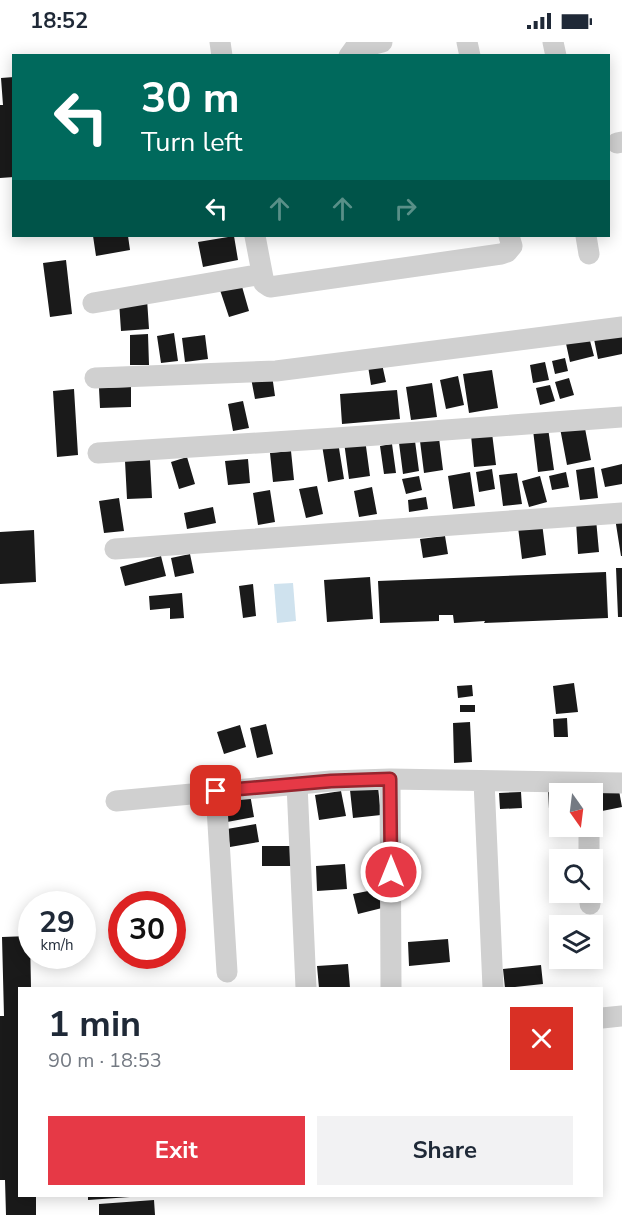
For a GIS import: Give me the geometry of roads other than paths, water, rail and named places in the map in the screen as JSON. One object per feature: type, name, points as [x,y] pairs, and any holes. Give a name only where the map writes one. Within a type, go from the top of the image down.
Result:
[{"type":"street","points":[[350,54],[354,49],[382,42]]},
{"type":"street","points":[[255,237],[264,283],[270,287],[501,254],[507,252],[512,246],[510,237]]},
{"type":"street","points":[[93,303],[262,274]]},
{"type":"street","points":[[95,378],[276,371],[622,327]]},
{"type":"street","points":[[98,453],[622,417]]},
{"type":"street","points":[[115,549],[622,513]]},
{"type":"street","points":[[390,779],[391,987]]},
{"type":"street","points":[[116,801],[297,784],[390,779],[549,785]]},
{"type":"street","points":[[484,781],[493,987]]},
{"type":"street","points":[[603,786],[622,783]]},
{"type":"street","points":[[297,784],[306,987]]},
{"type":"street","points":[[216,791],[227,972]]},
{"type":"street","points":[[603,1018],[622,1016]]},
{"type":"water","points":[[293,583],[296,621],[277,623],[274,584]]}]
